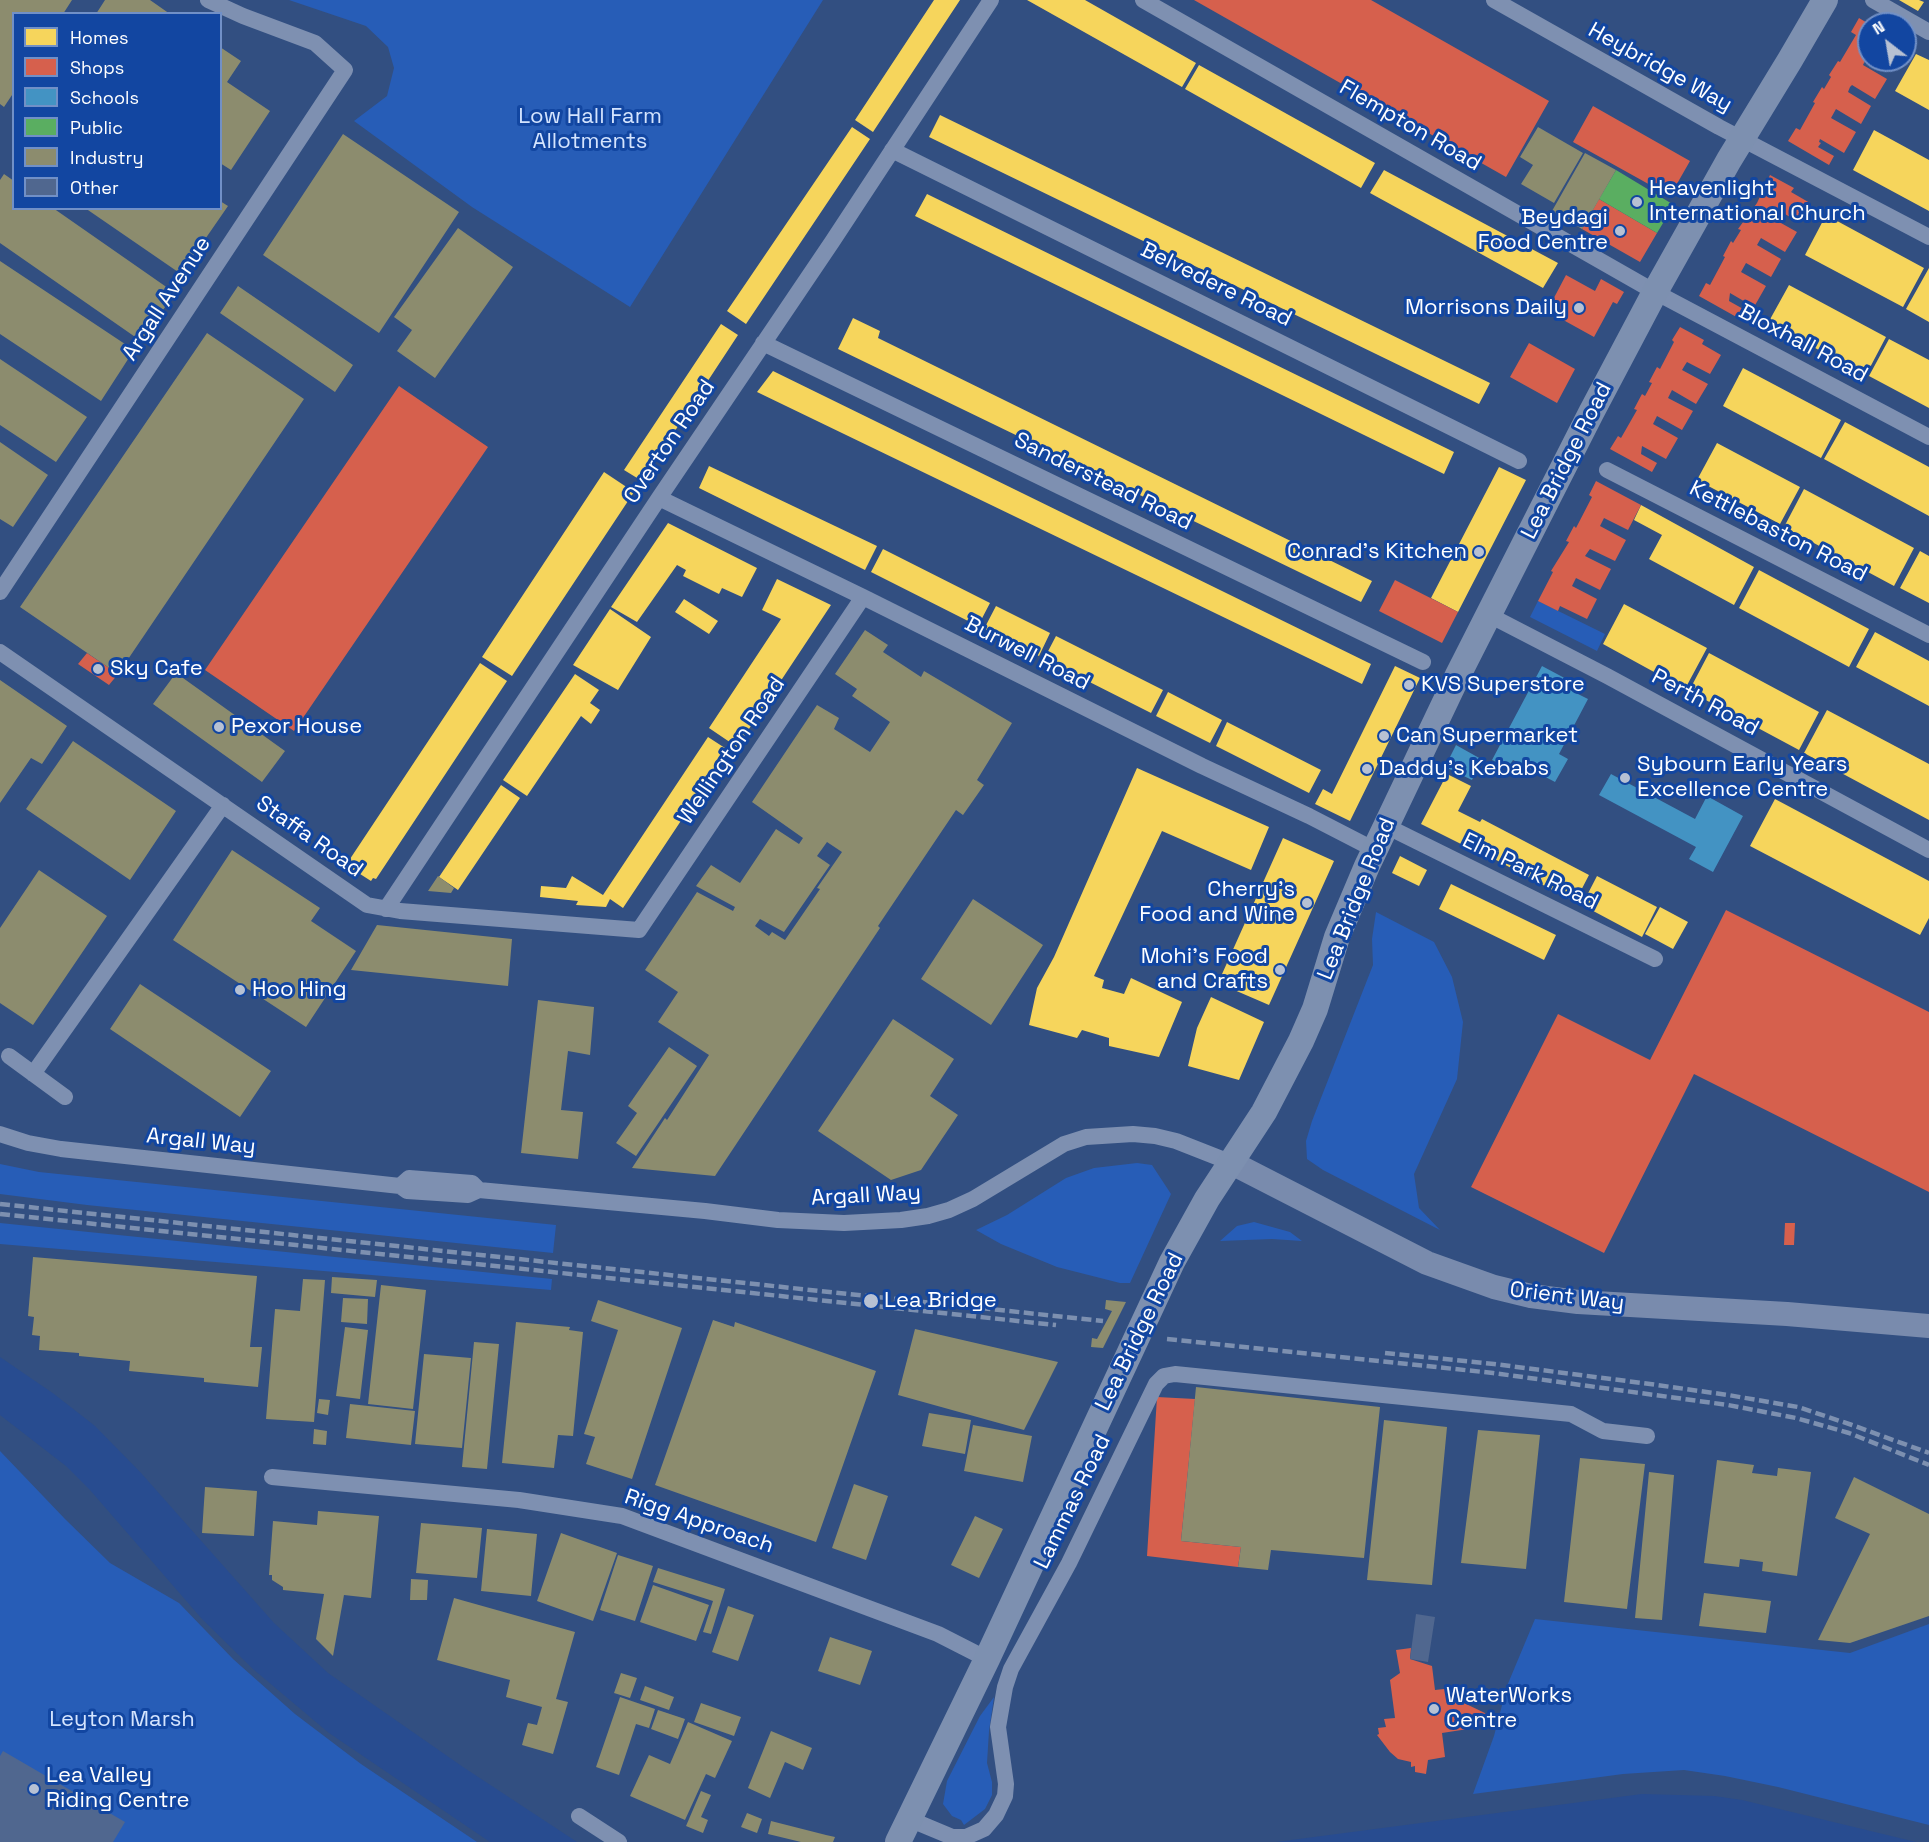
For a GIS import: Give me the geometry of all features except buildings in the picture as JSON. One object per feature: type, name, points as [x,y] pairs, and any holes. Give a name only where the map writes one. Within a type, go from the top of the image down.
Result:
[{"type":"main road","name":"Lea Bridge Road","points":[[898,1842],[987,1659],[1172,1262],[1207,1199],[1272,1099],[1301,1041],[1315,1010],[1337,937],[1375,850],[1489,615],[1655,292],[1825,0]]},
{"type":"street","name":"Argall Avenue","points":[[0,592],[345,70],[315,43],[208,0]]},
{"type":"street","name":"Overton Road","points":[[386,909],[991,0]]},
{"type":"street","name":"Flempton Road","points":[[1143,0],[1655,292]]},
{"type":"street","name":"Heybridge Way","points":[[1494,0],[1742,139],[1929,237]]},
{"type":"street","points":[[1873,0],[1929,32]]},
{"type":"street","name":"Belvedere Road","points":[[892,150],[1519,461]]},
{"type":"street","name":"Bloxhall Road","points":[[1655,292],[1929,437]]},
{"type":"street","name":"Sanderstead Road","points":[[763,344],[1423,662]]},
{"type":"street","name":"Kettlebaston Road","points":[[1607,470],[1929,635]]},
{"type":"street","name":"Burwell Road","points":[[659,498],[1375,850]]},
{"type":"street","name":"Wellington Road","points":[[639,930],[862,597]]},
{"type":"street","name":"Perth Road","points":[[1489,615],[1929,850]]},
{"type":"street","name":"Staffa Road","points":[[0,652],[367,905],[386,909],[639,930]]},
{"type":"street","points":[[33,1074],[223,805]]},
{"type":"street","name":"Elm Park Road","points":[[1386,826],[1655,959]]},
{"type":"street","points":[[9,1056],[65,1097]]},
{"type":"street","name":"Argall Way","points":[[0,1134],[28,1143],[61,1149],[400,1186],[409,1178],[472,1182],[479,1191],[705,1211],[778,1220],[873,1222],[928,1216],[949,1210],[973,1198],[1055,1149],[1086,1137],[1133,1134],[1155,1137],[1176,1141],[1232,1163]]},
{"type":"street","name":"Orient Way","points":[[1232,1163],[1427,1263],[1494,1287],[1531,1296],[1578,1302],[1787,1314],[1929,1326]]},
{"type":"street","name":"Lammas Road","points":[[909,1819],[952,1837],[966,1838],[984,1829],[996,1815],[1005,1796],[1006,1784],[998,1727],[1005,1687],[1011,1669],[1070,1563],[1156,1384],[1164,1376],[1175,1374],[1571,1414],[1603,1431],[1647,1436]]},
{"type":"street","name":"Rigg Approach","points":[[272,1478],[519,1500],[622,1516],[939,1634],[987,1659]]},
{"type":"street","points":[[579,1816],[619,1842]]},
{"type":"green space","name":"Low Hall Farm Allotments","points":[[289,0],[823,0],[630,307],[472,207],[354,121],[387,96],[394,68],[388,47],[366,26]]},
{"type":"green space","points":[[1538,601],[1605,634],[1597,651],[1530,617]]},
{"type":"green space","points":[[1376,912],[1434,942],[1452,977],[1463,1022],[1457,1079],[1414,1174],[1419,1208],[1440,1230],[1323,1170],[1307,1159],[1306,1141],[1312,1121],[1373,965],[1372,939]]},
{"type":"green space","points":[[1137,1163],[1152,1165],[1171,1194],[1130,1283],[1120,1283],[1057,1267],[1001,1244],[976,1230],[1007,1215],[1066,1178],[1094,1168]]},
{"type":"green space","points":[[0,1164],[39,1172],[556,1225],[553,1253],[0,1194]]},
{"type":"green space","points":[[1254,1222],[1290,1232],[1302,1241],[1272,1239],[1220,1241],[1237,1226]]},
{"type":"green space","points":[[0,1223],[552,1279],[551,1290],[0,1244]]},
{"type":"green space","name":"Leyton Marsh","points":[[0,1451],[110,1563],[179,1603],[233,1659],[295,1714],[361,1764],[477,1842],[0,1842]]},
{"type":"green space","points":[[1535,1619],[1850,1653],[1929,1624],[1929,1825],[1778,1787],[1684,1770],[1623,1774],[1473,1794],[1494,1736],[1507,1686]]},
{"type":"green space","points":[[994,1697],[987,1763],[992,1782],[992,1795],[985,1809],[964,1825],[961,1820],[952,1816],[943,1804],[947,1781],[980,1716]]},
{"type":"shaded area","points":[[0,1357],[95,1426],[141,1473],[274,1623],[328,1673],[463,1767],[577,1842],[490,1842],[329,1733],[253,1669],[202,1619],[90,1490],[66,1466],[0,1415]]},
{"type":"shaded area","points":[[1642,1794],[1714,1796],[1742,1800],[1916,1842],[1276,1842]]},
{"type":"railway","points":[[0,1204],[1103,1321]]},
{"type":"railway","points":[[0,1214],[1056,1325]]},
{"type":"railway","points":[[1167,1339],[1493,1373],[1728,1405],[1796,1418],[1849,1433],[1929,1465]]},
{"type":"railway","points":[[1385,1353],[1650,1384],[1798,1407],[1929,1453]]},
{"type":"place","name":"Heavenlight International Church","points":[[1637,202]]},
{"type":"place","name":"Beydagi Food Centre","points":[[1620,231]]},
{"type":"place","name":"Morrisons Daily","points":[[1579,308]]},
{"type":"place","name":"Conrad's Kitchen","points":[[1479,552]]},
{"type":"place","name":"Sky Cafe","points":[[98,669]]},
{"type":"place","name":"KVS Superstore","points":[[1409,685]]},
{"type":"place","name":"Pexor House","points":[[219,727]]},
{"type":"place","name":"Can Supermarket","points":[[1384,736]]},
{"type":"place","name":"Daddy's Kebabs","points":[[1367,769]]},
{"type":"place","name":"Sybourn Early Years Excellence Centre","points":[[1625,778]]},
{"type":"place","name":"Cherry's Food and Wine","points":[[1307,903]]},
{"type":"place","name":"Mohi's Food and Crafts","points":[[1280,970]]},
{"type":"place","name":"Hoo Hing","points":[[240,990]]},
{"type":"place","name":"Lea Bridge","points":[[871,1301]]},
{"type":"place","name":"WaterWorks Centre","points":[[1434,1709]]},
{"type":"place","name":"Lea Valley Riding Centre","points":[[34,1789]]}]
